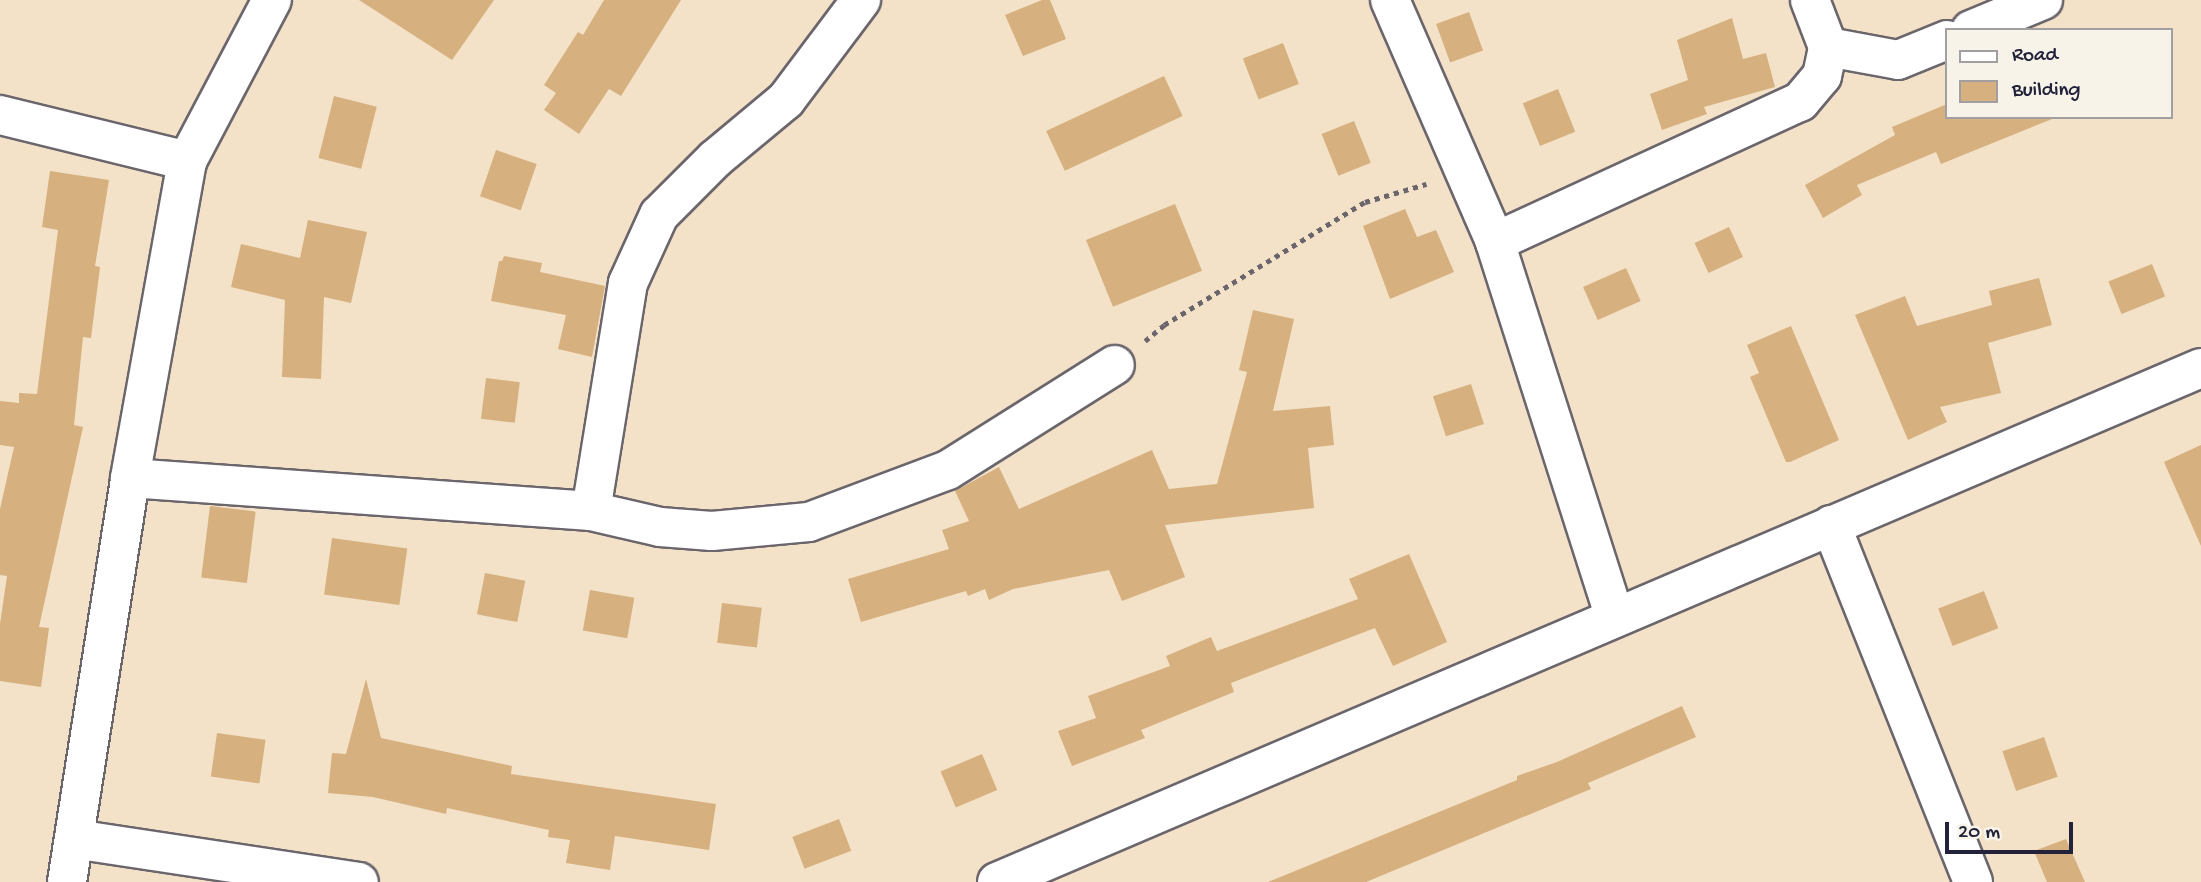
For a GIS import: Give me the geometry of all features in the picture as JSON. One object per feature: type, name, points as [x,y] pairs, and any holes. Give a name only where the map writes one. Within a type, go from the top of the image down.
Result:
[{"type":"street","points":[[67,882],[130,478],[187,161],[272,0]]},
{"type":"street","points":[[591,511],[628,283],[659,215],[715,159],[786,100],[861,0]]},
{"type":"street","points":[[1390,0],[1495,242],[1614,616]]},
{"type":"street","points":[[1495,242],[1800,102],[1822,76],[1828,47],[1810,0]]},
{"type":"street","points":[[1976,28],[2043,0]]},
{"type":"street","points":[[1828,47],[1898,60],[1946,40]]},
{"type":"street","points":[[0,115],[187,161]]},
{"type":"street","points":[[130,478],[591,511],[660,527],[712,531],[808,522],[948,470],[1115,365]]},
{"type":"street","points":[[997,882],[1614,616],[2201,368]]},
{"type":"street","points":[[1831,525],[1973,882]]},
{"type":"street","points":[[74,839],[359,882]]},
{"type":"path","points":[[1115,365],[1164,325],[1365,202],[1465,173]]},
{"type":"building","points":[[359,0],[494,0],[452,60]]},
{"type":"building","points":[[604,0],[681,0],[621,96],[609,89],[579,134],[544,110],[556,93],[544,85],[578,32],[583,35]]},
{"type":"building","points":[[1042,0],[1050,0],[1066,39],[1023,56],[1005,15]]},
{"type":"building","points":[[1469,12],[1483,51],[1450,62],[1436,24]]},
{"type":"building","points":[[1732,18],[1743,59],[1766,53],[1775,87],[1704,107],[1707,114],[1662,130],[1650,94],[1688,80],[1677,40]]},
{"type":"building","points":[[1283,43],[1299,84],[1259,99],[1243,58]]},
{"type":"building","points":[[1164,76],[1183,116],[1065,171],[1046,131]]},
{"type":"building","points":[[1558,89],[1575,132],[1540,146],[1523,103]]},
{"type":"building","points":[[334,96],[377,107],[361,169],[319,158]]},
{"type":"building","points":[[1946,104],[1946,119],[2052,119],[1941,164],[1936,152],[1857,185],[1862,195],[1823,218],[1805,185],[1895,135],[1892,127]]},
{"type":"building","points":[[1354,121],[1371,163],[1338,176],[1322,134]]},
{"type":"building","points":[[496,150],[537,164],[521,210],[480,196]]},
{"type":"building","points":[[50,171],[109,180],[95,266],[100,267],[91,338],[83,337],[74,425],[83,427],[39,627],[49,628],[41,687],[0,681],[0,624],[7,576],[0,575],[0,509],[14,447],[0,445],[0,401],[19,403],[19,393],[37,394],[58,230],[42,227]]},
{"type":"building","points":[[1175,204],[1202,271],[1113,307],[1086,240]]},
{"type":"building","points":[[1405,209],[1417,237],[1436,230],[1454,272],[1390,299],[1363,226]]},
{"type":"building","points":[[308,220],[367,232],[351,303],[324,297],[321,379],[282,377],[285,300],[231,287],[241,244],[300,258]]},
{"type":"building","points":[[1729,227],[1743,257],[1709,273],[1695,243]]},
{"type":"building","points":[[504,256],[542,263],[540,272],[605,286],[592,357],[558,349],[566,315],[491,301],[499,261],[502,261]]},
{"type":"building","points":[[2152,264],[2165,296],[2122,314],[2108,282]]},
{"type":"building","points":[[1626,268],[1641,301],[1598,320],[1583,287]]},
{"type":"building","points":[[2039,278],[2052,325],[1988,343],[2001,393],[1940,407],[1947,422],[1908,440],[1855,315],[1905,296],[1917,326],[1992,305],[1989,291]]},
{"type":"building","points":[[1253,310],[1294,319],[1273,411],[1330,406],[1334,445],[1308,448],[1314,508],[1165,525],[1185,577],[1122,601],[1109,570],[1013,589],[989,600],[985,589],[968,596],[966,591],[861,622],[848,579],[949,549],[942,530],[969,521],[955,491],[999,467],[1019,509],[1152,450],[1169,489],[1217,484],[1247,372],[1239,370]]},
{"type":"building","points":[[1791,326],[1839,440],[1786,462],[1750,377],[1759,373],[1747,345]]},
{"type":"building","points":[[486,378],[520,382],[515,423],[481,419]]},
{"type":"building","points":[[1471,384],[1484,424],[1446,436],[1433,396]]},
{"type":"building","points":[[2201,445],[2201,546],[2164,462]]},
{"type":"building","points":[[210,506],[256,512],[247,583],[201,577]]},
{"type":"building","points":[[332,538],[407,549],[399,605],[324,594]]},
{"type":"building","points":[[1409,554],[1447,642],[1393,666],[1375,628],[1231,683],[1234,692],[1141,730],[1145,738],[1072,766],[1058,731],[1096,718],[1088,696],[1170,666],[1166,656],[1211,637],[1217,651],[1358,599],[1349,579]]},
{"type":"building","points":[[485,573],[525,581],[517,622],[477,614]]},
{"type":"building","points":[[590,590],[634,598],[627,638],[583,630]]},
{"type":"building","points":[[1984,591],[1998,628],[1953,646],[1938,609]]},
{"type":"building","points":[[722,603],[762,608],[757,648],[717,643]]},
{"type":"building","points":[[366,679],[381,738],[512,766],[511,774],[716,804],[709,850],[615,836],[610,870],[566,863],[570,840],[548,837],[549,830],[447,808],[446,814],[373,797],[328,793],[332,753],[346,754]]},
{"type":"building","points":[[1682,706],[1696,737],[1588,783],[1591,789],[1366,882],[1268,882],[1517,780],[1517,776],[1557,762]]},
{"type":"building","points":[[217,733],[266,740],[259,783],[211,777]]},
{"type":"building","points":[[2044,737],[2058,777],[2016,791],[2002,751]]},
{"type":"building","points":[[982,754],[997,790],[956,807],[941,772]]},
{"type":"building","points":[[839,819],[851,851],[805,869],[792,837]]},
{"type":"building","points":[[2066,839],[2085,882],[2047,882],[2034,851]]}]
